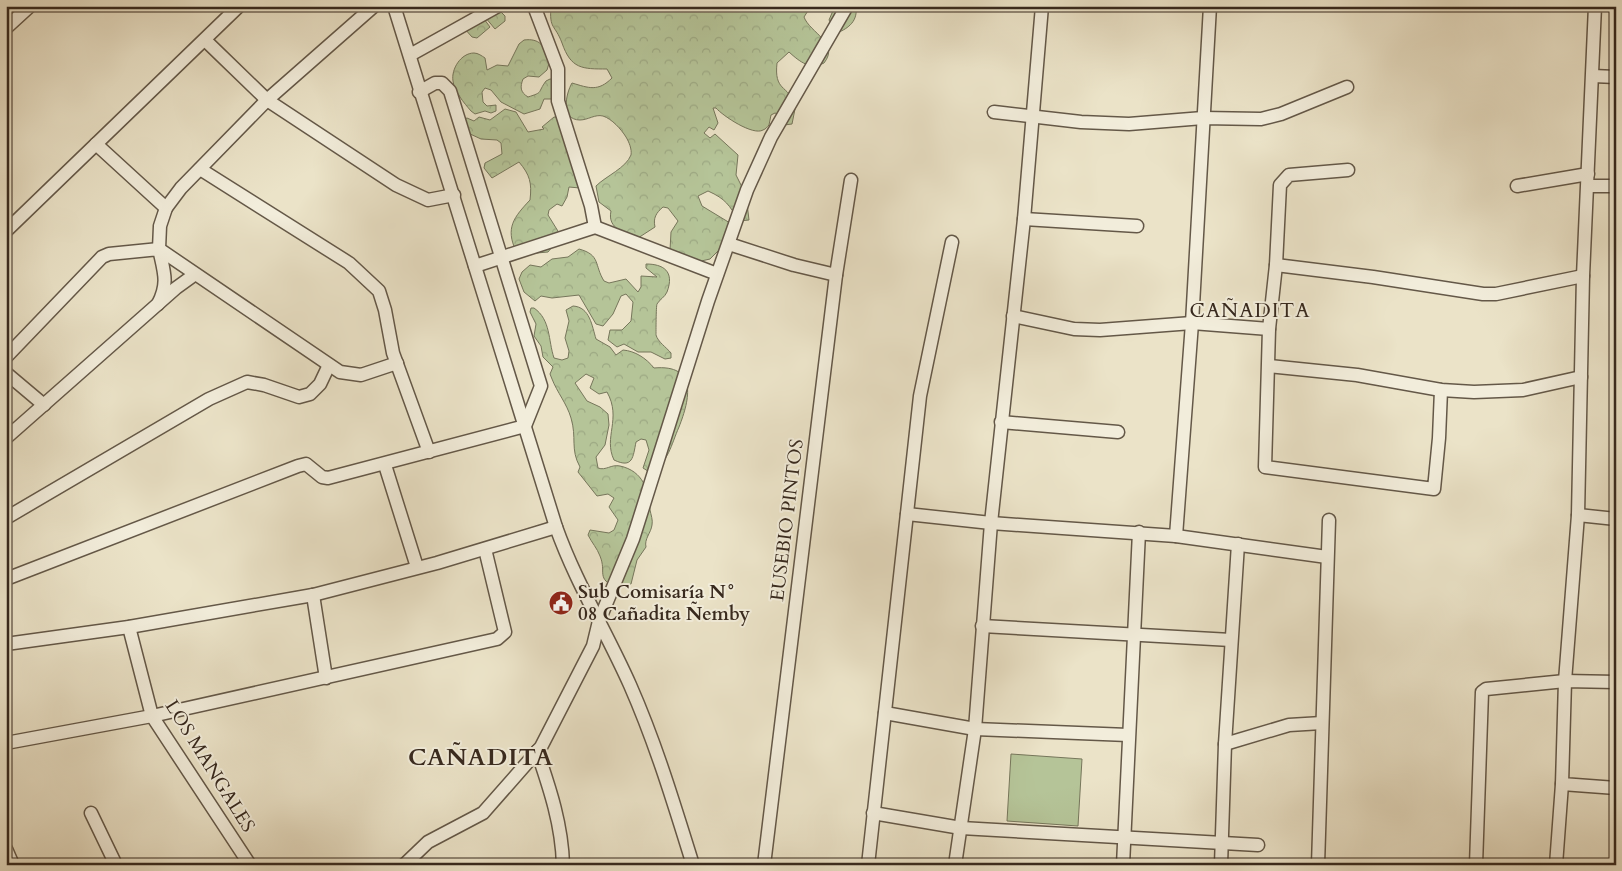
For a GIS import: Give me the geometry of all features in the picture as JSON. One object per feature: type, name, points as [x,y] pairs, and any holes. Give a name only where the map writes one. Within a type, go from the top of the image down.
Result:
[{"type":"street","points":[[6,28],[30,6]]},
{"type":"street","points":[[6,231],[239,6]]},
{"type":"street","points":[[158,304],[165,291],[166,282],[159,250],[160,226],[166,208],[181,188],[267,100],[374,6]]},
{"type":"street","points":[[394,6],[410,55],[419,92],[454,195],[556,527],[570,566],[586,600],[600,621],[630,685],[658,753],[694,865]]},
{"type":"street","points":[[410,55],[498,6]]},
{"type":"street","points":[[534,6],[558,69],[558,101],[591,206],[595,227]]},
{"type":"street","points":[[404,865],[428,842],[484,812],[538,752],[593,646],[600,621],[633,539],[718,274],[748,190],[771,137],[847,6]]},
{"type":"street","points":[[955,865],[975,729],[991,523],[1024,219],[1042,6]]},
{"type":"street","points":[[1176,536],[1192,323],[1210,6]]},
{"type":"street","points":[[1556,865],[1562,784],[1564,681],[1578,516],[1583,276],[1595,6]]},
{"type":"street","points":[[205,40],[267,100],[408,192],[428,200],[454,195]]},
{"type":"street","points":[[1593,76],[1616,77]]},
{"type":"street","points":[[419,92],[435,84],[442,83],[450,91],[541,386],[525,426]]},
{"type":"street","points":[[994,112],[1081,122],[1129,124],[1203,118],[1270,118],[1347,87]]},
{"type":"street","points":[[96,144],[166,208]]},
{"type":"street","points":[[200,169],[348,263],[365,276],[379,291],[397,363],[429,452]]},
{"type":"street","points":[[1348,170],[1289,175],[1280,185],[1276,265],[1269,329],[1265,467],[1434,488],[1441,390]]},
{"type":"street","name":"EUSEBIO PINTOS","points":[[764,865],[836,275],[851,180]]},
{"type":"street","points":[[1517,186],[1588,180],[1616,186]]},
{"type":"street","points":[[1024,219],[1137,226]]},
{"type":"street","points":[[475,266],[595,227],[718,274]]},
{"type":"street","points":[[868,865],[920,396],[952,242]]},
{"type":"street","points":[[729,244],[794,265],[836,275]]},
{"type":"street","points":[[6,357],[102,257],[119,252],[159,250],[340,372],[361,375],[397,363]]},
{"type":"street","points":[[1276,265],[1483,294],[1496,294],[1583,276]]},
{"type":"street","points":[[6,438],[158,304],[194,275]]},
{"type":"street","points":[[1013,316],[1074,329],[1100,330],[1192,323],[1269,329]]},
{"type":"street","points":[[6,518],[209,399],[247,382],[264,385],[299,397],[310,394],[320,384],[329,365]]},
{"type":"street","points":[[1269,366],[1357,375],[1441,390],[1474,392],[1523,390],[1559,384],[1581,377]]},
{"type":"street","points":[[6,373],[44,405]]},
{"type":"street","points":[[1001,422],[1118,432]]},
{"type":"street","points":[[6,579],[298,466],[306,464],[322,477],[328,478],[525,426]]},
{"type":"street","points":[[385,464],[417,567]]},
{"type":"street","points":[[907,514],[991,523],[1139,532],[1238,544],[1327,558]]},
{"type":"street","points":[[1578,516],[1616,519]]},
{"type":"street","points":[[1318,865],[1329,520]]},
{"type":"street","points":[[6,644],[129,627],[313,595],[486,549],[556,527]]},
{"type":"street","points":[[1123,865],[1139,532]]},
{"type":"street","points":[[1221,865],[1225,744],[1238,544]]},
{"type":"street","points":[[6,743],[152,716],[502,637],[505,632],[486,549]]},
{"type":"street","points":[[313,595],[326,678]]},
{"type":"street","points":[[982,626],[1231,640]]},
{"type":"street","name":"LOS MANGALES","points":[[129,627],[152,716],[250,865]]},
{"type":"street","points":[[1478,864],[1482,692],[1486,689],[1564,681],[1616,682]]},
{"type":"street","points":[[885,714],[975,729],[1128,735]]},
{"type":"street","points":[[1225,744],[1289,724],[1322,723]]},
{"type":"street","points":[[538,752],[552,793],[563,841],[563,865]]},
{"type":"street","points":[[1562,784],[1616,788]]},
{"type":"street","points":[[91,812],[116,865]]},
{"type":"street","points":[[873,813],[961,828],[1258,845]]},
{"type":"street","points":[[6,849],[13,865]]},
{"type":"green space","points":[[551,6],[811,6],[804,17],[826,44],[828,56],[824,63],[814,66],[801,62],[789,52],[777,63],[777,79],[796,104],[792,124],[784,125],[780,115],[775,113],[771,115],[766,129],[752,130],[738,124],[716,108],[713,108],[718,123],[714,130],[709,127],[704,133],[710,138],[715,134],[738,155],[736,175],[746,195],[749,220],[739,221],[726,203],[708,191],[698,196],[702,206],[730,223],[726,243],[710,259],[697,262],[670,250],[671,232],[678,221],[668,208],[663,207],[657,214],[655,227],[638,238],[614,226],[610,217],[611,211],[599,202],[596,186],[625,164],[631,155],[631,148],[622,131],[606,117],[597,116],[580,120],[574,119],[569,116],[566,105],[572,83],[593,88],[602,85],[612,78],[607,69],[584,68],[578,66],[569,58],[552,23]]},
{"type":"green space","points":[[835,6],[856,6],[856,16],[852,23],[837,33],[829,20]]},
{"type":"green space","points":[[497,8],[505,16],[505,21],[495,29],[485,17]]},
{"type":"green space","points":[[474,14],[484,19],[490,27],[477,38],[472,37],[464,28],[464,18]]},
{"type":"green space","points":[[524,40],[534,40],[541,44],[550,60],[547,70],[539,77],[528,76],[523,79],[522,91],[528,97],[540,92],[546,81],[550,79],[556,80],[556,99],[544,99],[540,109],[524,114],[501,102],[491,90],[485,88],[482,92],[483,102],[487,106],[496,105],[496,111],[491,113],[485,111],[475,114],[462,101],[454,85],[453,76],[458,62],[465,56],[474,53],[485,58],[487,70],[497,65],[508,66],[519,44]]},
{"type":"green space","points":[[505,109],[516,112],[528,132],[544,129],[542,127],[554,117],[560,117],[580,188],[569,187],[567,197],[562,206],[557,204],[549,210],[548,215],[561,236],[548,252],[516,251],[513,243],[511,229],[513,223],[530,200],[531,189],[528,175],[523,167],[519,162],[492,178],[484,168],[485,163],[502,154],[501,143],[497,140],[481,139],[468,133],[464,119],[467,118],[474,121],[479,117],[490,120]]},
{"type":"green space","points":[[579,249],[591,254],[604,281],[609,283],[626,279],[638,292],[641,287],[641,276],[657,277],[646,268],[646,264],[658,265],[666,270],[669,285],[666,294],[657,304],[656,335],[671,353],[671,358],[665,359],[651,352],[638,352],[624,344],[617,347],[608,340],[610,330],[622,330],[631,321],[633,302],[626,294],[621,296],[613,314],[603,326],[596,324],[579,295],[552,298],[541,296],[535,301],[524,292],[519,279],[522,272],[530,265],[541,267],[552,259],[568,257]]},
{"type":"green space","points":[[573,306],[579,307],[587,313],[596,339],[610,347],[616,355],[623,350],[636,353],[654,368],[668,368],[678,372],[684,378],[687,386],[686,405],[671,446],[666,458],[651,473],[643,468],[649,450],[646,440],[641,439],[636,442],[633,457],[629,462],[625,463],[614,460],[610,443],[613,411],[607,392],[599,394],[590,388],[594,378],[586,374],[575,383],[587,401],[600,407],[608,414],[609,425],[605,445],[596,457],[598,468],[604,469],[620,466],[634,472],[643,482],[648,495],[652,523],[646,547],[637,560],[631,584],[617,588],[604,578],[600,556],[588,535],[590,530],[609,533],[614,530],[618,520],[609,507],[614,498],[608,494],[597,496],[578,472],[580,467],[575,455],[571,418],[550,374],[553,367],[543,357],[541,346],[534,336],[536,324],[530,312],[531,308],[534,308],[543,318],[554,358],[562,360],[568,358],[569,351],[565,338],[569,321],[566,310]]},
{"type":"green space","points":[[1011,754],[1082,759],[1078,826],[1007,821]]},
{"type":"place","name":"Sub Comisaría N° 08 Cañadita Ñemby","points":[[561,603]]},
{"type":"district","name":"CAÑADITA","points":[[1250,310]]},
{"type":"district","name":"CAÑADITA","points":[[481,757]]}]
